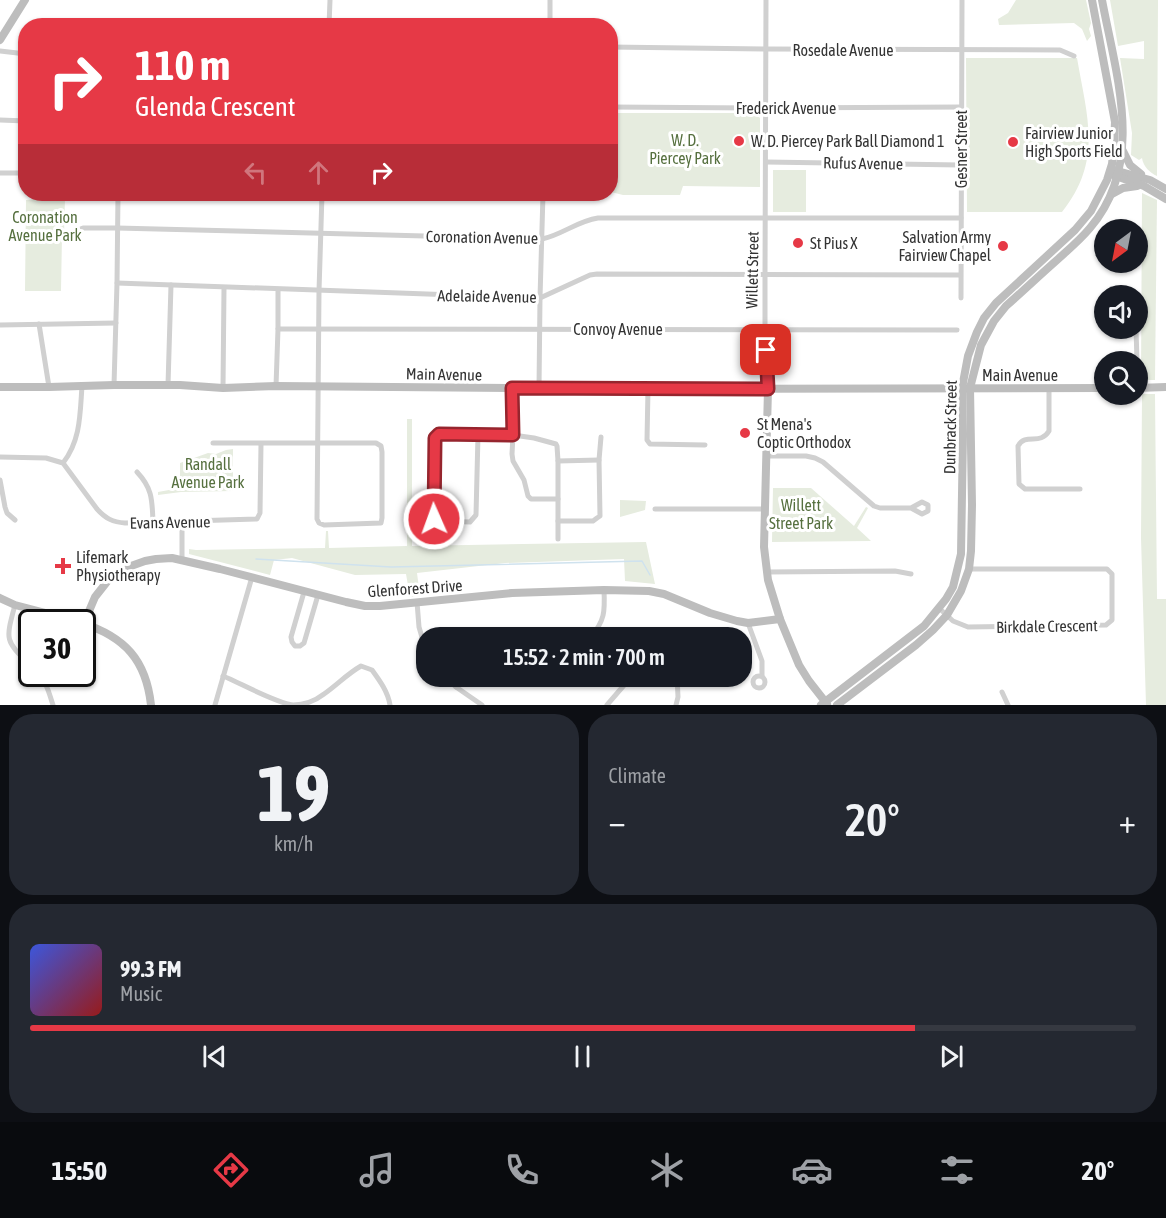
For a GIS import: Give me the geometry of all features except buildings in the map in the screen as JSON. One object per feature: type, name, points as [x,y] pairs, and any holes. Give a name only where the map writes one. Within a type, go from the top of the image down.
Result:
[{"type":"street","points":[[0,40],[25,0]]},
{"type":"street","points":[[329,18],[330,0]]},
{"type":"street","points":[[550,0],[550,18]]},
{"type":"street","name":"Willett Street","points":[[766,0],[765,330],[768,389],[764,547],[766,572],[780,619],[799,665],[825,704]]},
{"type":"street","name":"Gesner Street","points":[[960,298],[962,0]]},
{"type":"street","name":"Dunbrack Street","points":[[837,705],[933,630],[946,615],[961,591],[969,569],[971,551],[972,505],[966,388],[981,345],[999,313],[1084,234],[1098,218],[1110,195],[1114,173],[1114,122],[1092,0]]},
{"type":"street","name":"Dunbrack Street","points":[[825,704],[924,626],[939,609],[953,587],[962,554],[963,434],[968,356],[977,332],[984,318],[996,303],[1075,230],[1091,211],[1114,173],[1123,151],[1121,98],[1102,0]]},
{"type":"street","name":"Rosedale Avenue","points":[[618,47],[1060,50],[1074,56]]},
{"type":"street","points":[[0,51],[18,53]]},
{"type":"street","name":"Frederick Avenue","points":[[618,106],[961,107]]},
{"type":"street","points":[[0,120],[18,121]]},
{"type":"street","points":[[1123,151],[1133,169],[1166,189]]},
{"type":"street","name":"Rufus Avenue","points":[[766,162],[960,165]]},
{"type":"street","points":[[0,172],[18,173]]},
{"type":"street","points":[[1114,173],[1150,180]]},
{"type":"street","points":[[1114,173],[1166,199]]},
{"type":"street","points":[[1110,195],[1123,188],[1144,186]]},
{"type":"street","points":[[114,385],[118,201]]},
{"type":"street","points":[[213,443],[317,444],[376,443],[381,446],[382,452],[381,523],[324,525],[317,519],[317,444],[319,291],[322,201]]},
{"type":"street","points":[[539,388],[543,201]]},
{"type":"street","name":"Coronation Avenue","points":[[73,232],[83,228],[117,228],[542,239],[582,222],[598,218],[961,218]]},
{"type":"street","name":"Adelaide Avenue","points":[[117,284],[540,298],[597,274],[960,275]]},
{"type":"street","points":[[168,385],[171,285]]},
{"type":"street","points":[[223,388],[224,288]]},
{"type":"street","points":[[276,386],[278,290]]},
{"type":"street","points":[[0,325],[116,323]]},
{"type":"street","points":[[39,324],[49,387]]},
{"type":"street","name":"Convoy Avenue","points":[[278,329],[957,330]]},
{"type":"street","name":"Main Avenue","points":[[0,387],[168,385],[223,388],[276,386],[648,389],[1094,388]]},
{"type":"street","points":[[0,457],[46,458],[63,463],[76,441],[79,429],[82,386]]},
{"type":"street","points":[[1148,388],[1166,387]]},
{"type":"street","points":[[512,388],[513,461],[524,480],[531,499],[558,499]]},
{"type":"street","points":[[1049,388],[1049,431],[1043,438],[1020,442],[1018,446],[1019,484],[1025,489],[1080,489]]},
{"type":"street","points":[[648,389],[647,440],[650,444],[705,444]]},
{"type":"street","points":[[477,435],[476,515],[470,522],[434,519],[435,438],[439,434],[513,435],[534,438],[556,444],[558,540]]},
{"type":"street","points":[[558,520],[593,520],[600,516],[601,437]]},
{"type":"street","name":"Evans Avenue","points":[[63,463],[97,509],[107,519],[117,522],[257,519],[260,513],[261,444]]},
{"type":"street","points":[[767,456],[815,458],[823,462],[874,507],[911,508]]},
{"type":"street","points":[[558,460],[599,460]]},
{"type":"street","points":[[137,472],[146,481],[150,490],[153,522]]},
{"type":"street","points":[[0,480],[7,513],[15,520]]},
{"type":"street","points":[[655,509],[765,509]]},
{"type":"street","points":[[182,522],[182,560]]},
{"type":"street","name":"Glenforest Drive","points":[[89,609],[110,578],[131,566],[146,561],[172,558],[365,606],[512,593],[649,591],[664,594],[710,613],[737,621],[748,623],[780,619]]},
{"type":"street","name":"Birkdale Crescent","points":[[939,609],[953,621],[968,627],[1106,625],[1112,620],[1112,574],[1107,569],[969,569]]},
{"type":"street","points":[[766,572],[895,571],[911,574]]},
{"type":"street","points":[[215,705],[252,577]]},
{"type":"street","points":[[597,627],[605,611],[604,590]]},
{"type":"street","points":[[304,592],[291,637],[295,646],[304,643],[318,595]]},
{"type":"street","points":[[0,598],[30,609]]},
{"type":"street","points":[[417,602],[420,627]]},
{"type":"street","points":[[15,605],[8,633],[10,642],[18,652]]},
{"type":"street","points":[[748,623],[762,661],[762,676]]},
{"type":"street","points":[[96,628],[105,631],[127,649],[139,663],[149,688],[151,705]]},
{"type":"street","points":[[223,676],[291,705],[310,702],[322,696],[361,666],[372,669],[390,705]]},
{"type":"street","points":[[48,687],[52,705]]},
{"type":"street","points":[[456,687],[482,705]]},
{"type":"street","points":[[607,705],[623,687]]},
{"type":"street","points":[[676,705],[678,687]]},
{"type":"street","points":[[1002,692],[1008,705]]},
{"type":"green space","points":[[1016,0],[1086,0],[1091,36],[1087,41],[1082,29],[1074,23],[999,25],[998,19],[1008,13]]},
{"type":"green space","points":[[1110,0],[1158,0],[1157,176],[1147,169],[1142,158],[1139,160],[1131,155],[1132,133],[1120,58],[1144,59],[1144,41],[1118,46]]},
{"type":"green space","points":[[966,58],[1077,58],[1085,99],[1089,138],[1083,175],[1075,193],[1062,212],[967,212]]},
{"type":"green space","name":"W. D. Piercey Park","points":[[618,113],[755,113],[760,118],[760,187],[683,186],[680,195],[618,194]]},
{"type":"green space","points":[[773,170],[806,170],[806,212],[773,212]]},
{"type":"green space","points":[[1142,193],[1157,200],[1155,380],[1148,380],[1148,351],[1141,351],[1141,339],[1148,339],[1148,285],[1142,285],[1142,273],[1148,273],[1148,219],[1142,219]]},
{"type":"green space","name":"Coronation Avenue Park","points":[[26,201],[65,201],[61,291],[25,291]]},
{"type":"green space","points":[[1148,394],[1155,394],[1157,599],[1166,599],[1166,705],[1146,705],[1141,538],[1142,405],[1148,405]]},
{"type":"green space","points":[[407,419],[412,419],[412,546],[646,542],[655,584],[625,581],[624,559],[505,563],[417,573],[420,596],[410,597],[406,574],[355,575],[292,558],[274,560],[270,575],[189,554],[189,549],[325,548],[326,531],[328,531],[329,548],[407,546]]},
{"type":"green space","name":"Randall Avenue Park","points":[[233,449],[233,491],[158,495],[158,492],[180,488],[180,463],[208,453],[216,454]]},
{"type":"green space","name":"Willett Street Park","points":[[773,488],[811,488],[854,526],[866,507],[868,508],[857,528],[871,541],[772,542]]},
{"type":"green space","points":[[620,500],[646,501],[645,510],[620,517]]},
{"type":"waterway","points":[[256,559],[391,567],[642,561],[650,575]]},
{"type":"place","name":"W. D. Piercey Park Ball Diamond 1","points":[[739,141]]},
{"type":"place","name":"Fairview Junior High Sports Field","points":[[1013,142]]},
{"type":"place","name":"St Pius X","points":[[798,243]]},
{"type":"place","name":"Salvation Army Fairview Chapel","points":[[1003,246]]},
{"type":"place","name":"St Mena's Coptic Orthodox","points":[[745,433]]},
{"type":"place","name":"Lifemark Physiotherapy","points":[[63,566]]},
{"type":"route","points":[[434,519],[435,438],[439,434],[513,435],[512,388],[768,389],[766,350]]}]
